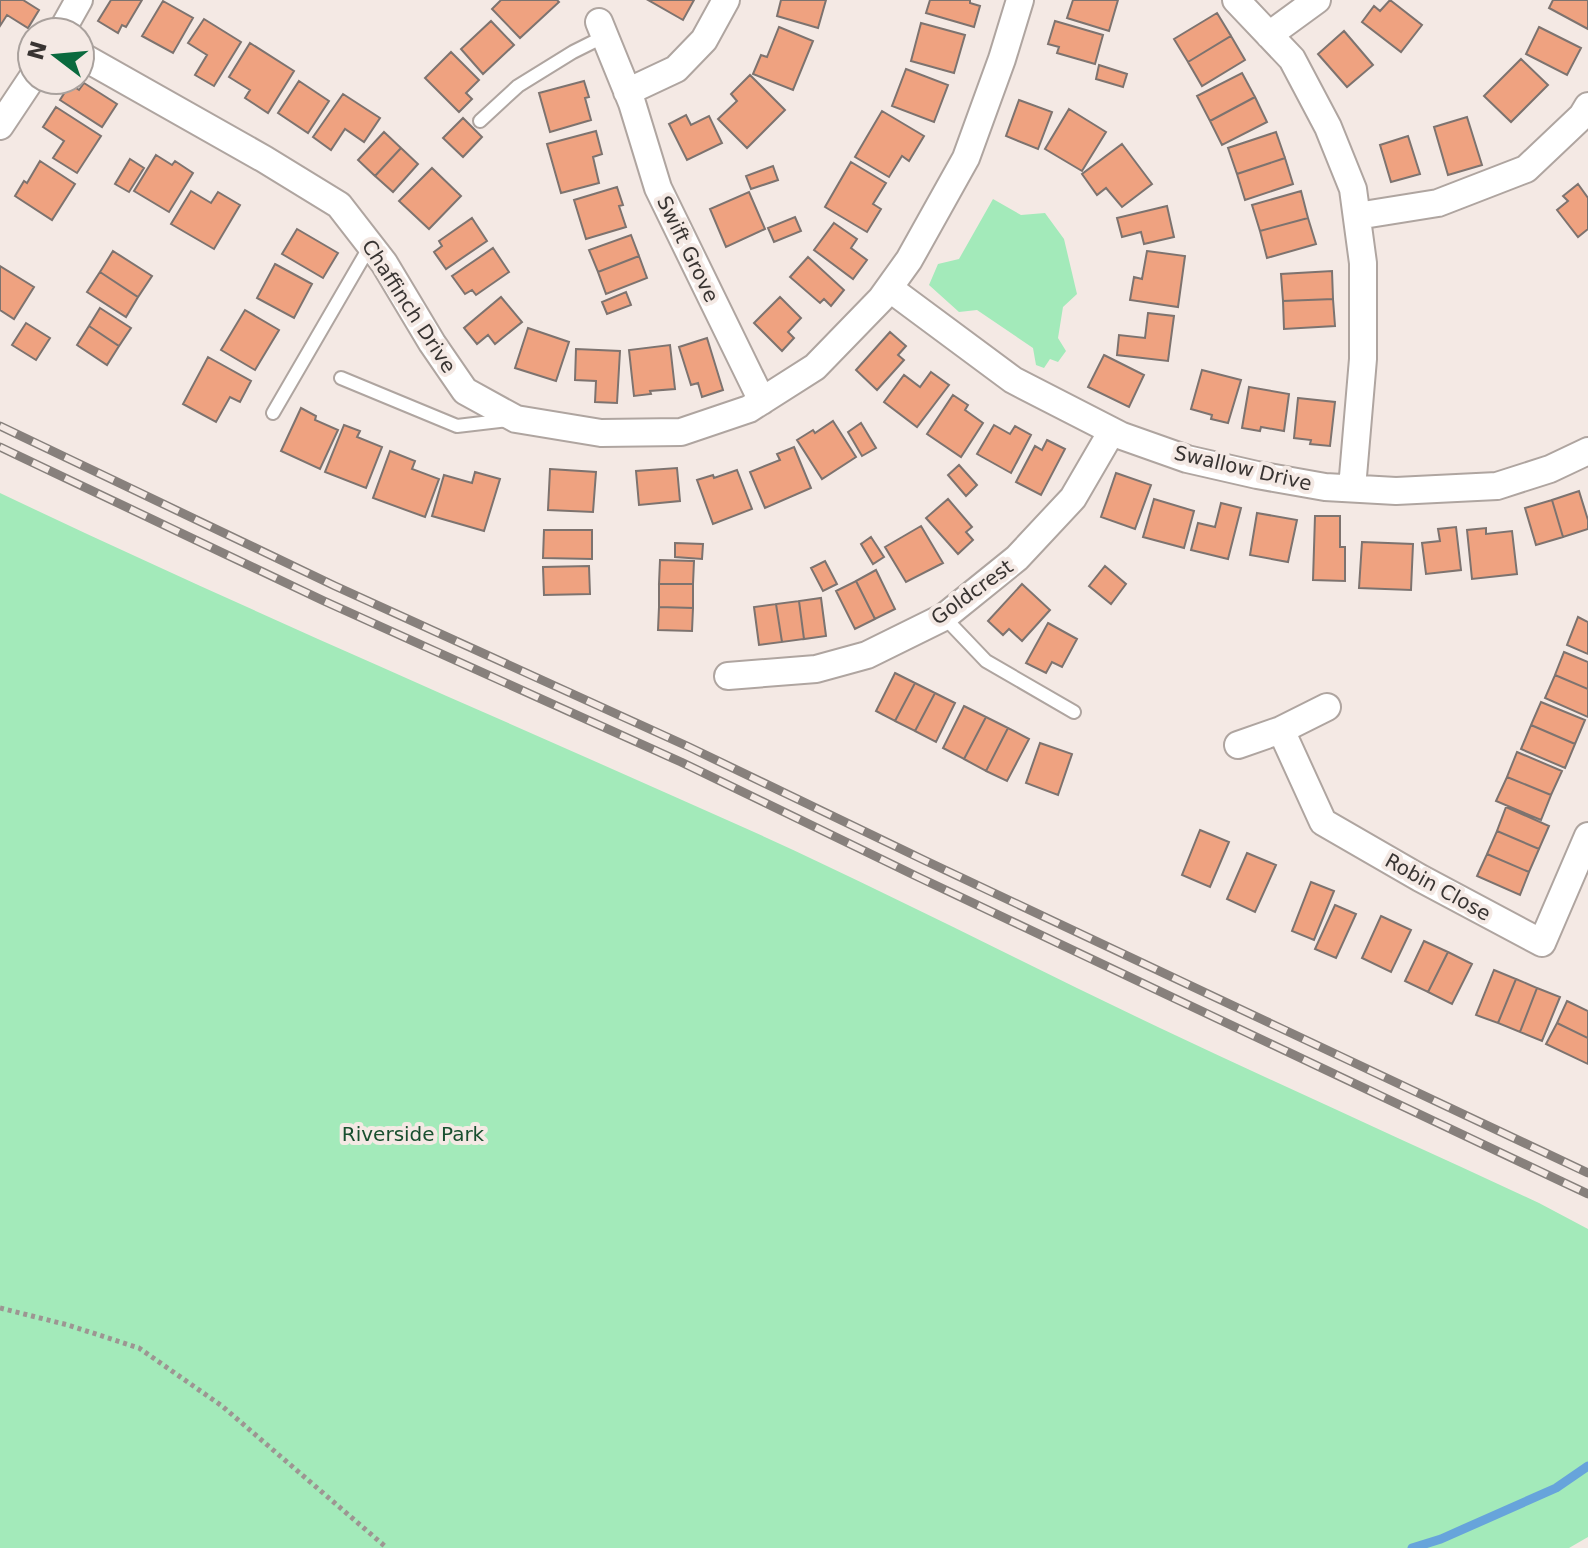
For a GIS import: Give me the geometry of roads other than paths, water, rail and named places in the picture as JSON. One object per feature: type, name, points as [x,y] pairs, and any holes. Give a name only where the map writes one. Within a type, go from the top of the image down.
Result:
[{"type":"street","points":[[627,92],[676,69],[704,40],[726,0]]},
{"type":"street","name":"Chaffinch Drive","points":[[96,64],[339,205],[384,263],[465,391],[516,419],[601,433],[681,432],[749,409],[815,367],[881,299],[909,260],[966,158],[1020,0]]},
{"type":"street","points":[[1236,0],[1292,59],[1328,127],[1353,189],[1363,263],[1363,359],[1352,488]]},
{"type":"street","points":[[1269,35],[1317,0]]},
{"type":"street","name":"Swift Grove","points":[[602,29],[627,92],[658,188],[762,401]]},
{"type":"street","points":[[0,126],[20,96]]},
{"type":"street","points":[[1357,216],[1438,203],[1526,169],[1582,116],[1588,106]]},
{"type":"street","name":"Swallow Drive","points":[[889,288],[1013,380],[1112,431],[1187,459],[1325,487],[1396,491],[1497,486],[1550,469],[1588,451]]},
{"type":"street","name":"Goldcrest","points":[[728,676],[816,669],[867,655],[944,617],[1017,558],[1073,498],[1112,431]]},
{"type":"street","points":[[1238,745],[1281,730],[1327,707]]},
{"type":"street","name":"Robin Close","points":[[1281,730],[1323,822],[1542,943],[1588,836]]},
{"type":"lane","points":[[480,121],[518,86],[573,52],[602,29]]},
{"type":"lane","points":[[273,413],[370,245]]},
{"type":"lane","points":[[341,378],[457,426],[516,419]]},
{"type":"lane","points":[[944,617],[986,661],[1074,712]]},
{"type":"waterway","points":[[1412,1548],[1441,1539],[1556,1488],[1588,1466]]},
{"type":"railway","points":[[0,426],[335,586],[687,746],[1588,1173]]},
{"type":"railway","points":[[0,447],[324,601],[681,762],[1588,1194]]},
{"type":"park label","name":"Riverside Park","points":[[413,1134]]}]
